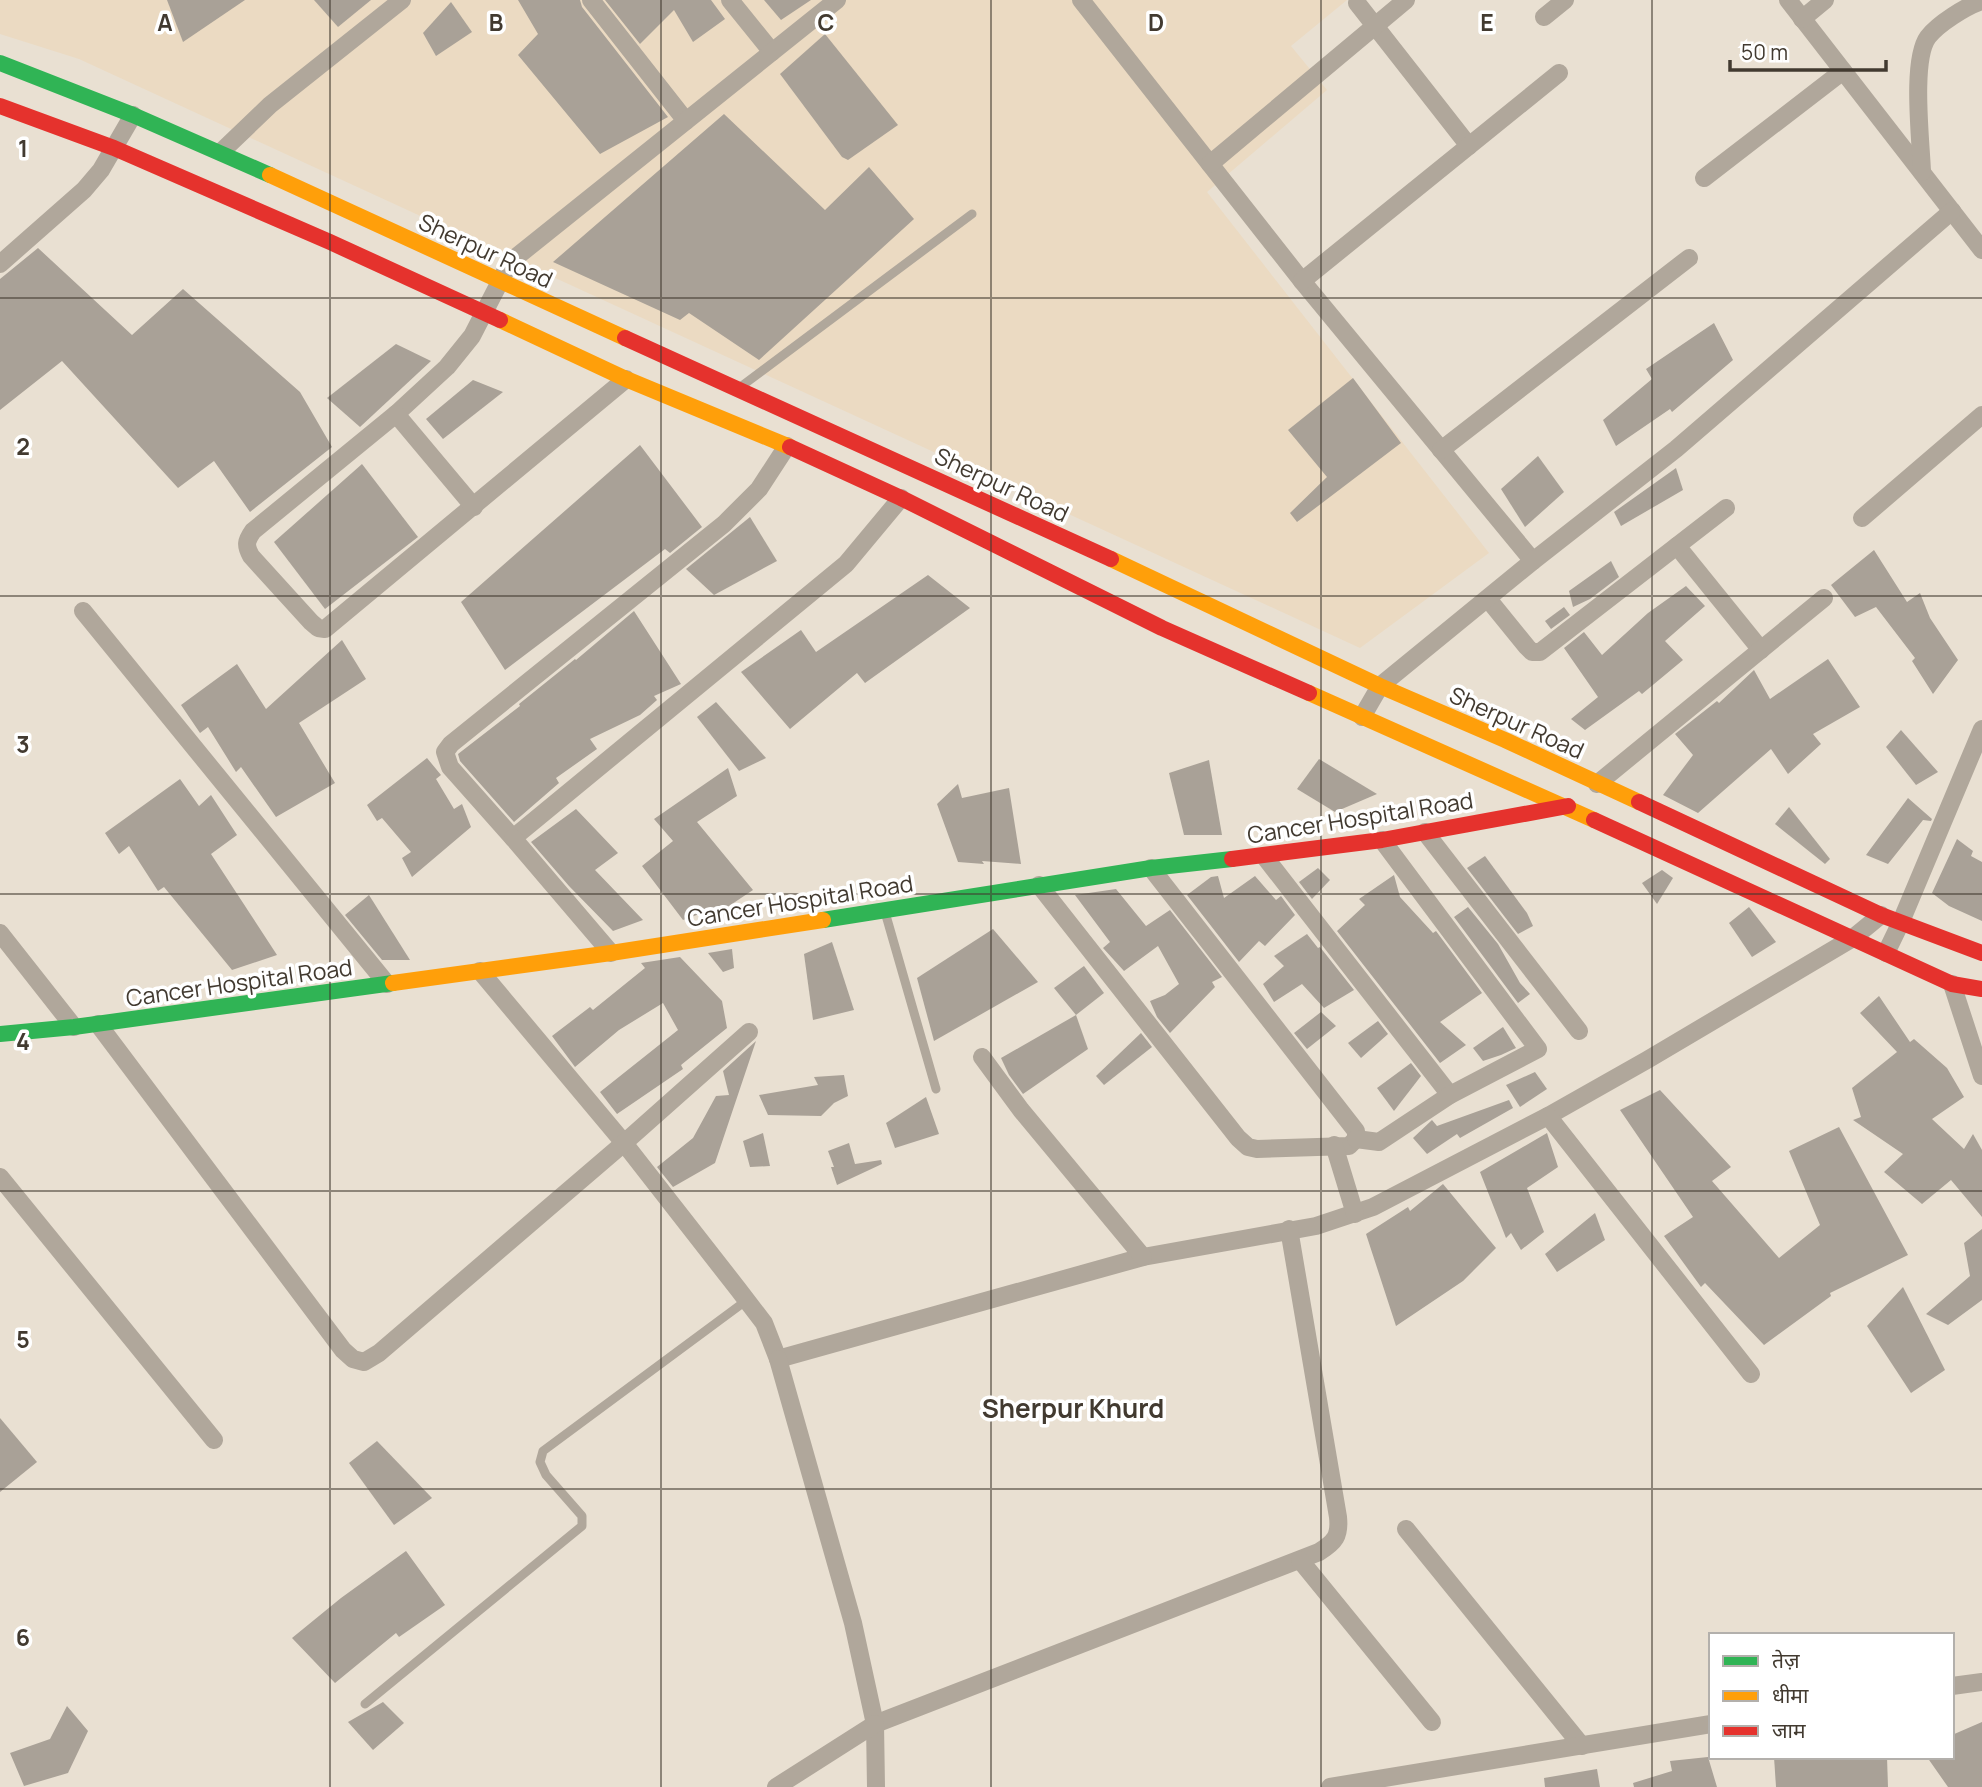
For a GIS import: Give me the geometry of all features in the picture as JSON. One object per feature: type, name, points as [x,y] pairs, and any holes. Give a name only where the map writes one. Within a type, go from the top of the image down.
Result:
[{"type":"street","points":[[221,152],[270,105],[402,0]]},
{"type":"street","points":[[591,0],[686,121]]},
{"type":"street","points":[[730,0],[772,52]]},
{"type":"street","points":[[626,379],[325,629],[318,628],[311,622],[251,556],[246,547],[246,540],[253,531],[396,414],[447,366],[472,336],[510,262],[837,0]]},
{"type":"street","points":[[1081,0],[1302,281],[1533,561]]},
{"type":"street","points":[[1210,164],[1406,0]]},
{"type":"street","points":[[1544,17],[1565,0]]},
{"type":"street","points":[[1788,0],[1982,250]]},
{"type":"street","points":[[1802,19],[1825,0]]},
{"type":"street","points":[[1922,172],[1918,67],[1927,38],[1949,19],[1982,1]]},
{"type":"street","points":[[1357,3],[1469,146]]},
{"type":"street","name":"Sherpur Road","points":[[0,63],[221,152],[242,184],[485,312],[626,379],[787,446],[901,498],[1162,628],[1362,717],[1582,795],[1900,924],[1982,953]]},
{"type":"street","points":[[1704,178],[1843,71]]},
{"type":"street","points":[[1302,281],[1559,74]]},
{"type":"street","name":"Sherpur Road","points":[[0,106],[114,148],[242,184],[500,282],[1055,533],[1380,686],[1505,740],[1582,795],[1853,938],[1952,984],[1982,989]]},
{"type":"street","points":[[0,264],[84,190],[101,170],[133,115]]},
{"type":"street","points":[[1362,717],[1380,686],[1676,449],[1952,211]]},
{"type":"street","points":[[1441,450],[1689,258]]},
{"type":"street","points":[[396,414],[474,507]]},
{"type":"street","points":[[1862,518],[1982,415]]},
{"type":"street","points":[[611,953],[450,767],[445,752],[451,744],[724,524],[759,489],[787,446]]},
{"type":"street","points":[[513,838],[836,573],[860,549],[901,498]]},
{"type":"street","points":[[1488,599],[1527,647],[1532,652],[1540,652],[1726,508]]},
{"type":"street","points":[[1677,547],[1761,650]]},
{"type":"street","points":[[1582,795],[1824,598]]},
{"type":"street","points":[[83,611],[387,984]]},
{"type":"street","points":[[1886,953],[1982,729]]},
{"type":"street","name":"Cancer Hospital Road","points":[[0,1034],[98,1024],[611,953],[1151,868],[1382,840],[1582,795]]},
{"type":"street","points":[[1425,832],[1579,1031]]},
{"type":"street","points":[[1356,1139],[1379,1142],[1450,1095],[1538,1049],[1382,840]]},
{"type":"street","points":[[1264,856],[1450,1095]]},
{"type":"street","points":[[1039,886],[1238,1138],[1248,1147],[1349,1146],[1356,1139],[1356,1131],[1151,868]]},
{"type":"street","points":[[778,1359],[1143,1257],[1316,1226],[1355,1214],[1548,1116],[1647,1060],[1853,938],[1881,915]]},
{"type":"street","points":[[0,933],[74,1027]]},
{"type":"street","points":[[480,971],[624,1143],[764,1324],[778,1359],[853,1623],[875,1724],[876,1787]]},
{"type":"street","points":[[1952,984],[1982,1076]]},
{"type":"street","points":[[98,1024],[343,1350],[354,1359],[364,1362],[379,1353],[749,1032]]},
{"type":"street","points":[[982,1057],[1021,1110],[1143,1257]]},
{"type":"street","points":[[1548,1116],[1751,1374]]},
{"type":"street","points":[[1334,1145],[1355,1214]]},
{"type":"street","points":[[0,1177],[214,1440]]},
{"type":"street","points":[[776,1787],[875,1724],[1300,1560],[1333,1543],[1340,1532],[1289,1229]]},
{"type":"street","points":[[1406,1529],[1582,1746]]},
{"type":"street","points":[[1300,1560],[1432,1721]]},
{"type":"street","points":[[1954,1686],[1982,1682]]},
{"type":"street","points":[[1330,1787],[1709,1724]]},
{"type":"lane","points":[[738,389],[972,214]]},
{"type":"lane","points":[[884,910],[936,1089]]},
{"type":"lane","points":[[365,1704],[582,1526],[582,1516],[546,1475],[540,1462],[543,1451],[747,1300]]},
{"type":"shaded area","points":[[0,0],[1347,0],[1291,46],[1327,90],[1207,192],[1489,553],[1360,648],[79,59],[0,34]]},
{"type":"building","points":[[167,0],[245,0],[183,42]]},
{"type":"building","points":[[314,0],[371,0],[338,27]]},
{"type":"building","points":[[518,0],[580,0],[582,7],[668,117],[600,154],[518,55],[538,34]]},
{"type":"building","points":[[605,0],[711,0],[725,19],[693,42],[674,10],[640,44]]},
{"type":"building","points":[[764,0],[811,0],[781,20]]},
{"type":"building","points":[[451,2],[472,32],[436,56],[423,33]]},
{"type":"building","points":[[825,34],[898,125],[848,160],[842,157],[780,74]]},
{"type":"building","points":[[724,114],[825,210],[869,167],[914,219],[759,360],[689,313],[680,320],[553,262]]},
{"type":"building","points":[[38,248],[132,335],[183,289],[300,392],[332,447],[250,512],[214,461],[178,488],[62,361],[0,410],[0,279]]},
{"type":"building","points":[[1714,323],[1733,360],[1672,412],[1670,409],[1616,446],[1603,420],[1652,379],[1646,369]]},
{"type":"building","points":[[396,344],[431,361],[360,427],[327,398]]},
{"type":"building","points":[[1353,378],[1401,443],[1297,522],[1290,513],[1327,477],[1288,430]]},
{"type":"building","points":[[473,380],[503,392],[443,439],[426,419]]},
{"type":"building","points":[[640,445],[702,527],[670,553],[665,549],[505,670],[461,602]]},
{"type":"building","points":[[1538,456],[1564,492],[1525,527],[1501,489]]},
{"type":"building","points":[[362,464],[418,537],[325,609],[274,542]]},
{"type":"building","points":[[1676,468],[1683,490],[1621,526],[1614,512]]},
{"type":"building","points":[[750,517],[777,561],[714,595],[686,569]]},
{"type":"building","points":[[1874,550],[1907,602],[1920,593],[1930,618],[1958,660],[1933,694],[1912,661],[1915,658],[1876,607],[1855,617],[1831,585]]},
{"type":"building","points":[[1611,561],[1619,577],[1590,599],[1573,607],[1569,591]]},
{"type":"building","points":[[928,575],[970,608],[865,683],[857,673],[790,729],[741,672],[801,630],[816,652]]},
{"type":"building","points":[[1686,586],[1705,606],[1665,641],[1683,660],[1642,694],[1639,691],[1585,730],[1571,719],[1598,697],[1564,648],[1584,632],[1602,655],[1648,613]]},
{"type":"building","points":[[1564,607],[1570,615],[1551,629],[1545,621]]},
{"type":"building","points":[[634,611],[681,684],[654,696],[657,700],[640,715],[590,739],[597,749],[556,778],[559,783],[514,822],[460,761],[458,754]]},
{"type":"building","points":[[342,640],[366,679],[299,723],[335,783],[276,817],[241,767],[236,772],[208,727],[200,733],[181,705],[237,664],[266,709]]},
{"type":"building","points":[[1828,659],[1860,707],[1813,734],[1821,744],[1788,774],[1771,749],[1698,813],[1663,795],[1693,755],[1675,734],[1717,701],[1719,703],[1754,670],[1770,699]]},
{"type":"building","points":[[716,702],[766,758],[739,771],[697,717]]},
{"type":"building","points":[[1901,730],[1938,772],[1916,785],[1886,747]]},
{"type":"building","points":[[427,758],[441,775],[436,779],[454,809],[462,804],[471,827],[412,877],[402,858],[411,852],[382,818],[377,821],[367,805]]},
{"type":"building","points":[[1319,759],[1377,794],[1335,812],[1297,789]]},
{"type":"building","points":[[1209,760],[1222,835],[1184,835],[1169,773]]},
{"type":"building","points":[[728,768],[737,796],[697,822],[753,890],[726,908],[724,905],[683,920],[642,866],[673,841],[654,819]]},
{"type":"building","points":[[180,779],[199,806],[211,795],[237,835],[211,854],[277,955],[232,970],[164,887],[158,891],[129,846],[119,854],[105,833]]},
{"type":"building","points":[[958,784],[962,798],[1009,788],[1021,864],[958,862],[937,804]]},
{"type":"building","points":[[1908,798],[1932,819],[1931,821],[1923,820],[1888,864],[1866,855]]},
{"type":"building","points":[[1789,807],[1830,859],[1825,864],[1775,824]]},
{"type":"building","points":[[576,809],[618,853],[595,870],[643,920],[613,931],[531,842]]},
{"type":"building","points":[[1957,839],[1973,851],[1971,856],[1982,862],[1982,921],[1949,906],[1932,893]]},
{"type":"building","points":[[1485,856],[1527,913],[1533,926],[1518,934],[1467,868]]},
{"type":"building","points":[[1318,868],[1330,880],[1312,899],[1299,882]]},
{"type":"building","points":[[1662,870],[1673,878],[1657,904],[1642,883]]},
{"type":"building","points":[[1394,875],[1400,897],[1433,933],[1436,931],[1482,993],[1440,1022],[1466,1045],[1440,1063],[1337,931],[1365,905],[1359,899]]},
{"type":"building","points":[[1218,876],[1224,898],[1255,876],[1276,900],[1281,896],[1295,915],[1265,946],[1259,941],[1239,962],[1187,895],[1211,877]]},
{"type":"building","points":[[1116,889],[1146,926],[1170,910],[1222,977],[1212,982],[1215,987],[1170,1033],[1157,1017],[1150,1001],[1165,995],[1179,984],[1158,946],[1124,971],[1103,948],[1110,942],[1075,895]]},
{"type":"building","points":[[369,895],[410,960],[382,960],[345,915]]},
{"type":"building","points":[[1468,907],[1498,944],[1520,983],[1530,994],[1518,1003],[1454,917]]},
{"type":"building","points":[[1749,907],[1776,942],[1752,957],[1729,923]]},
{"type":"building","points":[[993,929],[1038,982],[934,1041],[917,978]]},
{"type":"building","points":[[1307,934],[1354,990],[1324,1008],[1302,984],[1274,1002],[1263,984],[1284,966],[1274,956]]},
{"type":"building","points":[[832,942],[854,1010],[813,1020],[804,954]]},
{"type":"building","points":[[732,949],[734,968],[723,972],[708,953]]},
{"type":"building","points":[[680,957],[722,1001],[727,1028],[681,1065],[683,1069],[617,1114],[600,1092],[678,1030],[663,1003],[619,1030],[575,1067],[552,1036],[590,1007],[593,1010],[645,968],[641,963]]},
{"type":"building","points":[[1084,966],[1104,993],[1076,1015],[1054,988]]},
{"type":"building","points":[[1879,996],[1910,1042],[1914,1039],[1947,1068],[1964,1097],[1932,1119],[1964,1149],[1973,1134],[1982,1150],[1982,1217],[1951,1180],[1922,1204],[1884,1172],[1903,1154],[1853,1120],[1861,1117],[1852,1088],[1897,1052],[1860,1013]]},
{"type":"building","points":[[1321,1012],[1336,1026],[1307,1049],[1294,1033]]},
{"type":"building","points":[[1076,1015],[1088,1049],[1023,1094],[1001,1058]]},
{"type":"building","points":[[1378,1021],[1388,1034],[1361,1058],[1348,1043]]},
{"type":"building","points":[[1503,1027],[1516,1048],[1483,1061],[1473,1048]]},
{"type":"building","points":[[1141,1033],[1152,1047],[1104,1085],[1096,1076]]},
{"type":"building","points":[[756,1041],[715,1163],[673,1187],[657,1167],[693,1138],[716,1096],[729,1095],[723,1071]]},
{"type":"building","points":[[1411,1063],[1421,1076],[1394,1111],[1377,1088]]},
{"type":"building","points":[[1535,1072],[1547,1089],[1520,1107],[1506,1085]]},
{"type":"building","points":[[844,1075],[848,1096],[834,1103],[821,1116],[768,1115],[759,1095],[818,1085],[814,1077]]},
{"type":"building","points":[[1660,1090],[1731,1167],[1712,1181],[1779,1258],[1820,1225],[1789,1151],[1839,1127],[1908,1255],[1830,1293],[1831,1296],[1764,1345],[1705,1283],[1701,1287],[1664,1236],[1693,1217],[1620,1110]]},
{"type":"building","points":[[926,1097],[939,1134],[895,1148],[886,1123]]},
{"type":"building","points":[[1509,1100],[1513,1108],[1460,1138],[1457,1134],[1427,1154],[1413,1138],[1432,1120],[1437,1126]]},
{"type":"building","points":[[763,1133],[770,1166],[750,1167],[743,1141]]},
{"type":"building","points":[[1547,1133],[1558,1167],[1527,1188],[1544,1232],[1521,1250],[1511,1233],[1506,1238],[1480,1172]]},
{"type":"building","points":[[849,1143],[855,1164],[881,1160],[882,1164],[837,1185],[828,1151]]},
{"type":"building","points":[[1443,1184],[1496,1248],[1463,1281],[1396,1326],[1366,1234],[1408,1207],[1410,1211]]},
{"type":"building","points":[[1595,1213],[1605,1240],[1557,1272],[1545,1254]]},
{"type":"building","points":[[1982,1229],[1982,1300],[1948,1325],[1926,1314],[1970,1276],[1964,1243]]},
{"type":"building","points":[[1903,1287],[1945,1370],[1911,1393],[1867,1326]]},
{"type":"building","points":[[0,1418],[37,1462],[0,1492]]},
{"type":"building","points":[[377,1441],[432,1498],[394,1525],[349,1463]]},
{"type":"building","points":[[406,1551],[445,1605],[399,1637],[396,1633],[335,1683],[292,1638]]},
{"type":"building","points":[[383,1702],[404,1723],[373,1750],[348,1722]]},
{"type":"building","points":[[67,1706],[88,1731],[68,1773],[24,1786],[10,1753],[50,1739]]},
{"type":"building","points":[[1982,1722],[1982,1787],[1948,1787],[1928,1759],[1954,1759],[1954,1734]]},
{"type":"building","points":[[1708,1757],[1717,1787],[1634,1787],[1633,1783],[1672,1771],[1670,1761]]},
{"type":"building","points":[[1774,1759],[1887,1759],[1888,1787],[1776,1787]]},
{"type":"building","points":[[1597,1769],[1600,1787],[1545,1787],[1544,1778]]},
{"type":"traffic: fast","points":[[0,63],[133,115],[270,175]]},
{"type":"traffic: fast","points":[[823,920],[1151,868],[1232,859]]},
{"type":"traffic: fast","points":[[0,1034],[74,1027],[393,983]]},
{"type":"traffic: slow","points":[[270,175],[625,338]]},
{"type":"traffic: slow","points":[[500,320],[626,379],[790,447]]},
{"type":"traffic: slow","points":[[1111,559],[1380,686],[1639,802]]},
{"type":"traffic: slow","points":[[1309,693],[1594,820]]},
{"type":"traffic: slow","points":[[393,983],[823,920]]},
{"type":"traffic: jam","points":[[0,106],[114,148],[500,320]]},
{"type":"traffic: jam","points":[[625,338],[1111,559]]},
{"type":"traffic: jam","points":[[790,447],[901,498],[1162,628],[1309,693]]},
{"type":"traffic: jam","points":[[1639,802],[1881,915],[1982,953]]},
{"type":"traffic: jam","points":[[1232,859],[1382,840],[1568,806]]},
{"type":"traffic: jam","points":[[1594,820],[1952,984],[1982,989]]},
{"type":"district","name":"Sherpur Khurd","points":[[1073,1408]]}]
